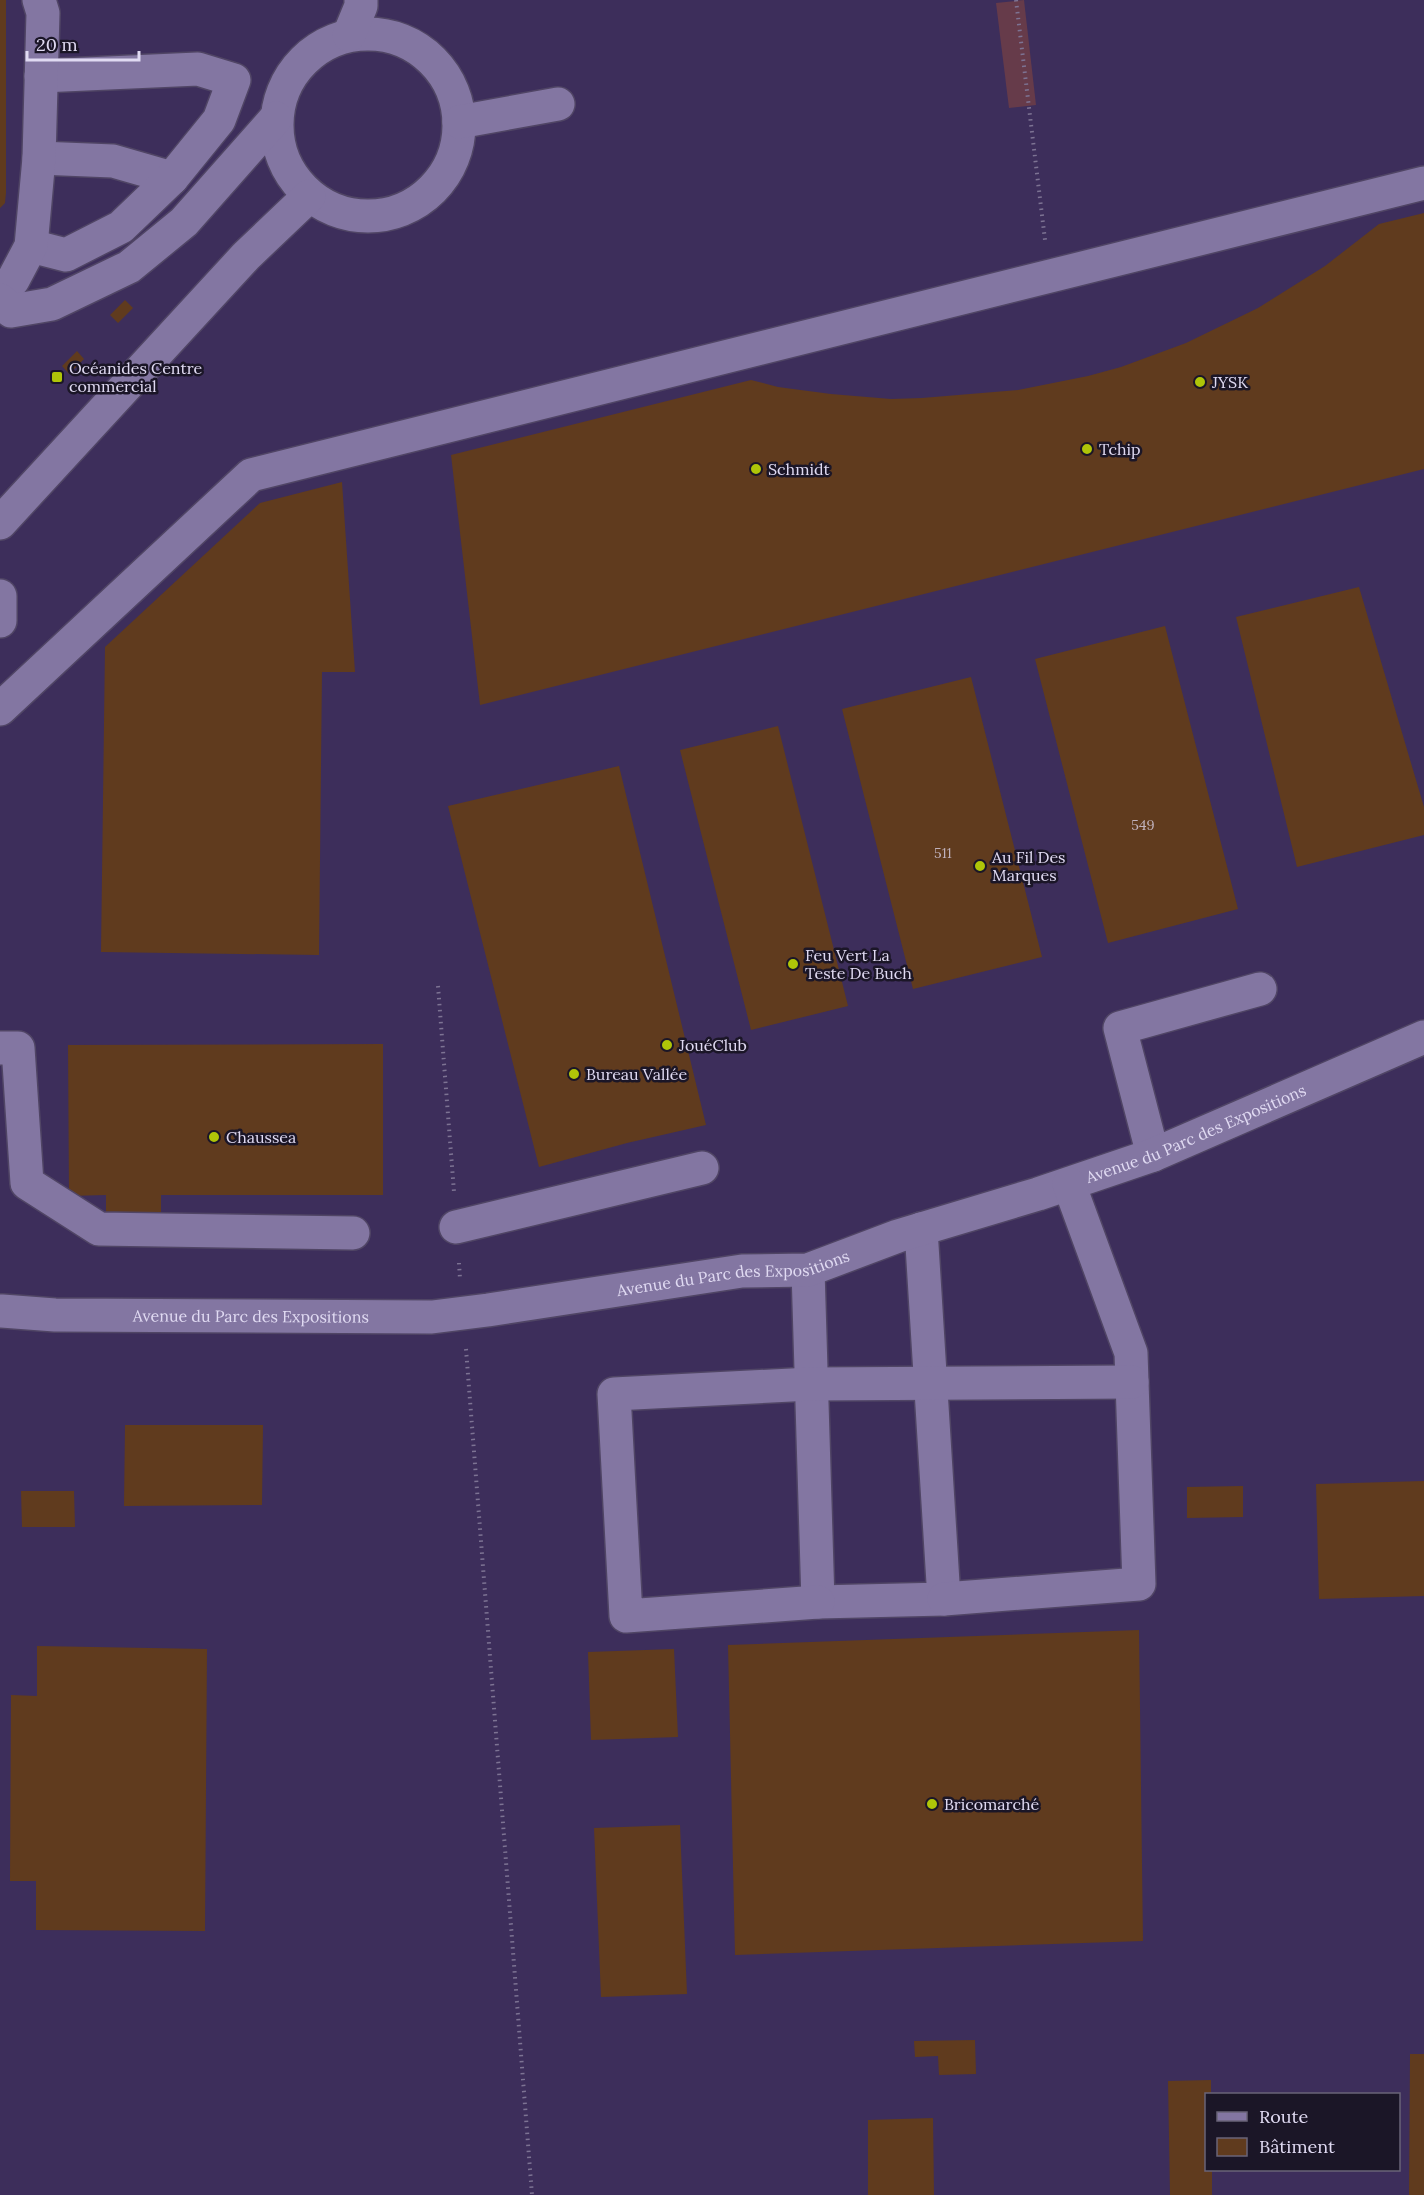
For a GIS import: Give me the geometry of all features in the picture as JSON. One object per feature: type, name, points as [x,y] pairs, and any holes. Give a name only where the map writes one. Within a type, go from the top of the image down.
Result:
[{"type":"street","points":[[0,293],[13,280],[31,246],[39,158],[43,13],[39,0]]},
{"type":"street","points":[[350,35],[361,0]]},
{"type":"street","points":[[381,34],[411,44],[436,64],[453,91],[459,122],[455,153],[441,182],[417,203],[391,214],[362,217],[334,210],[309,196],[290,174],[279,147],[276,118],[283,90],[298,65],[320,47],[350,35],[381,34]]},
{"type":"street","points":[[31,246],[66,255],[121,227],[172,178],[219,120],[234,80],[198,69],[41,76]]},
{"type":"street","points":[[459,122],[558,104]]},
{"type":"street","points":[[0,300],[11,311],[52,304],[129,267],[184,222],[276,118]]},
{"type":"street","points":[[39,158],[113,161],[172,178]]},
{"type":"street","points":[[0,709],[251,475],[1424,183]]},
{"type":"street","points":[[0,523],[246,256],[309,196]]},
{"type":"street","points":[[0,596],[0,621]]},
{"type":"street","points":[[1153,1155],[1120,1028],[1260,990]]},
{"type":"street","name":"Avenue du Parc des Expositions","points":[[1,1313],[420,1317],[463,1313],[742,1271],[808,1270],[921,1228],[1070,1184],[1153,1155],[1424,1037]]},
{"type":"street","points":[[0,1048],[18,1048],[27,1183],[99,1229],[353,1233]]},
{"type":"street","points":[[456,1227],[702,1168]]},
{"type":"street","points":[[1070,1184],[1131,1353],[1139,1584],[944,1599],[818,1602],[626,1616],[614,1394],[811,1384],[1132,1382]]},
{"type":"street","points":[[921,1228],[944,1599]]},
{"type":"street","points":[[808,1270],[818,1602]]},
{"type":"path","points":[[1016,0],[1049,276]]},
{"type":"path","points":[[438,986],[532,2195]]},
{"type":"shaded area","points":[[0,0],[1424,0],[1424,2195],[0,2195]]},
{"type":"shaded area","points":[[1024,0],[1036,105],[1009,108],[996,3]]},
{"type":"building","points":[[0,0],[6,0],[6,193],[5,203],[0,208]]},
{"type":"building","points":[[1424,213],[1424,469],[480,705],[451,455],[751,380],[778,387],[891,399],[1018,390],[1088,376],[1121,367],[1186,343],[1258,308],[1325,266],[1379,224]]},
{"type":"building","points":[[125,300],[133,308],[118,323],[110,315]]},
{"type":"building","points":[[77,351],[84,359],[69,374],[62,366]]},
{"type":"building","points":[[342,482],[355,672],[322,672],[319,955],[101,952],[105,647],[260,503]]},
{"type":"building","points":[[1359,587],[1424,807],[1424,835],[1297,867],[1236,617]]},
{"type":"building","points":[[1165,626],[1238,909],[1108,943],[1035,659]]},
{"type":"building","points":[[971,677],[1042,957],[913,989],[842,709]]},
{"type":"building","points":[[778,726],[848,1006],[751,1030],[680,750]]},
{"type":"building","points":[[619,766],[706,1125],[627,1143],[539,1167],[448,806]]},
{"type":"building","points":[[383,1044],[383,1195],[161,1195],[161,1212],[106,1212],[106,1195],[69,1196],[68,1045]]},
{"type":"building","points":[[125,1425],[263,1425],[262,1505],[124,1506]]},
{"type":"building","points":[[1424,1481],[1424,1596],[1319,1599],[1316,1484]]},
{"type":"building","points":[[1243,1486],[1243,1517],[1187,1518],[1187,1487]]},
{"type":"building","points":[[21,1491],[74,1491],[75,1527],[22,1527]]},
{"type":"building","points":[[1139,1630],[1143,1941],[735,1955],[728,1645]]},
{"type":"building","points":[[37,1646],[207,1649],[205,1931],[36,1930],[36,1881],[10,1881],[11,1695],[37,1696]]},
{"type":"building","points":[[674,1649],[678,1737],[591,1740],[588,1652]]},
{"type":"building","points":[[680,1825],[687,1994],[601,1997],[594,1828]]},
{"type":"building","points":[[975,2040],[976,2074],[939,2075],[938,2056],[915,2057],[914,2041]]},
{"type":"building","points":[[1410,2054],[1424,2054],[1424,2195],[1409,2195]]},
{"type":"building","points":[[1211,2080],[1211,2093],[1205,2093],[1205,2171],[1212,2171],[1212,2195],[1170,2195],[1168,2081]]},
{"type":"building","points":[[933,2118],[934,2195],[868,2195],[868,2120]]},
{"type":"place","name":"Océanides Centre commercial","points":[[57,377]]},
{"type":"place","name":"JYSK","points":[[1200,382]]},
{"type":"place","name":"Tchip","points":[[1087,449]]},
{"type":"place","name":"Schmidt","points":[[756,469]]},
{"type":"place","name":"Au Fil Des Marques","points":[[980,866]]},
{"type":"place","name":"Feu Vert La Teste De Buch","points":[[793,964]]},
{"type":"place","name":"JouéClub","points":[[667,1045]]},
{"type":"place","name":"Bureau Vallée","points":[[574,1074]]},
{"type":"place","name":"Chaussea","points":[[214,1137]]},
{"type":"place","name":"Bricomarché","points":[[932,1804]]}]
